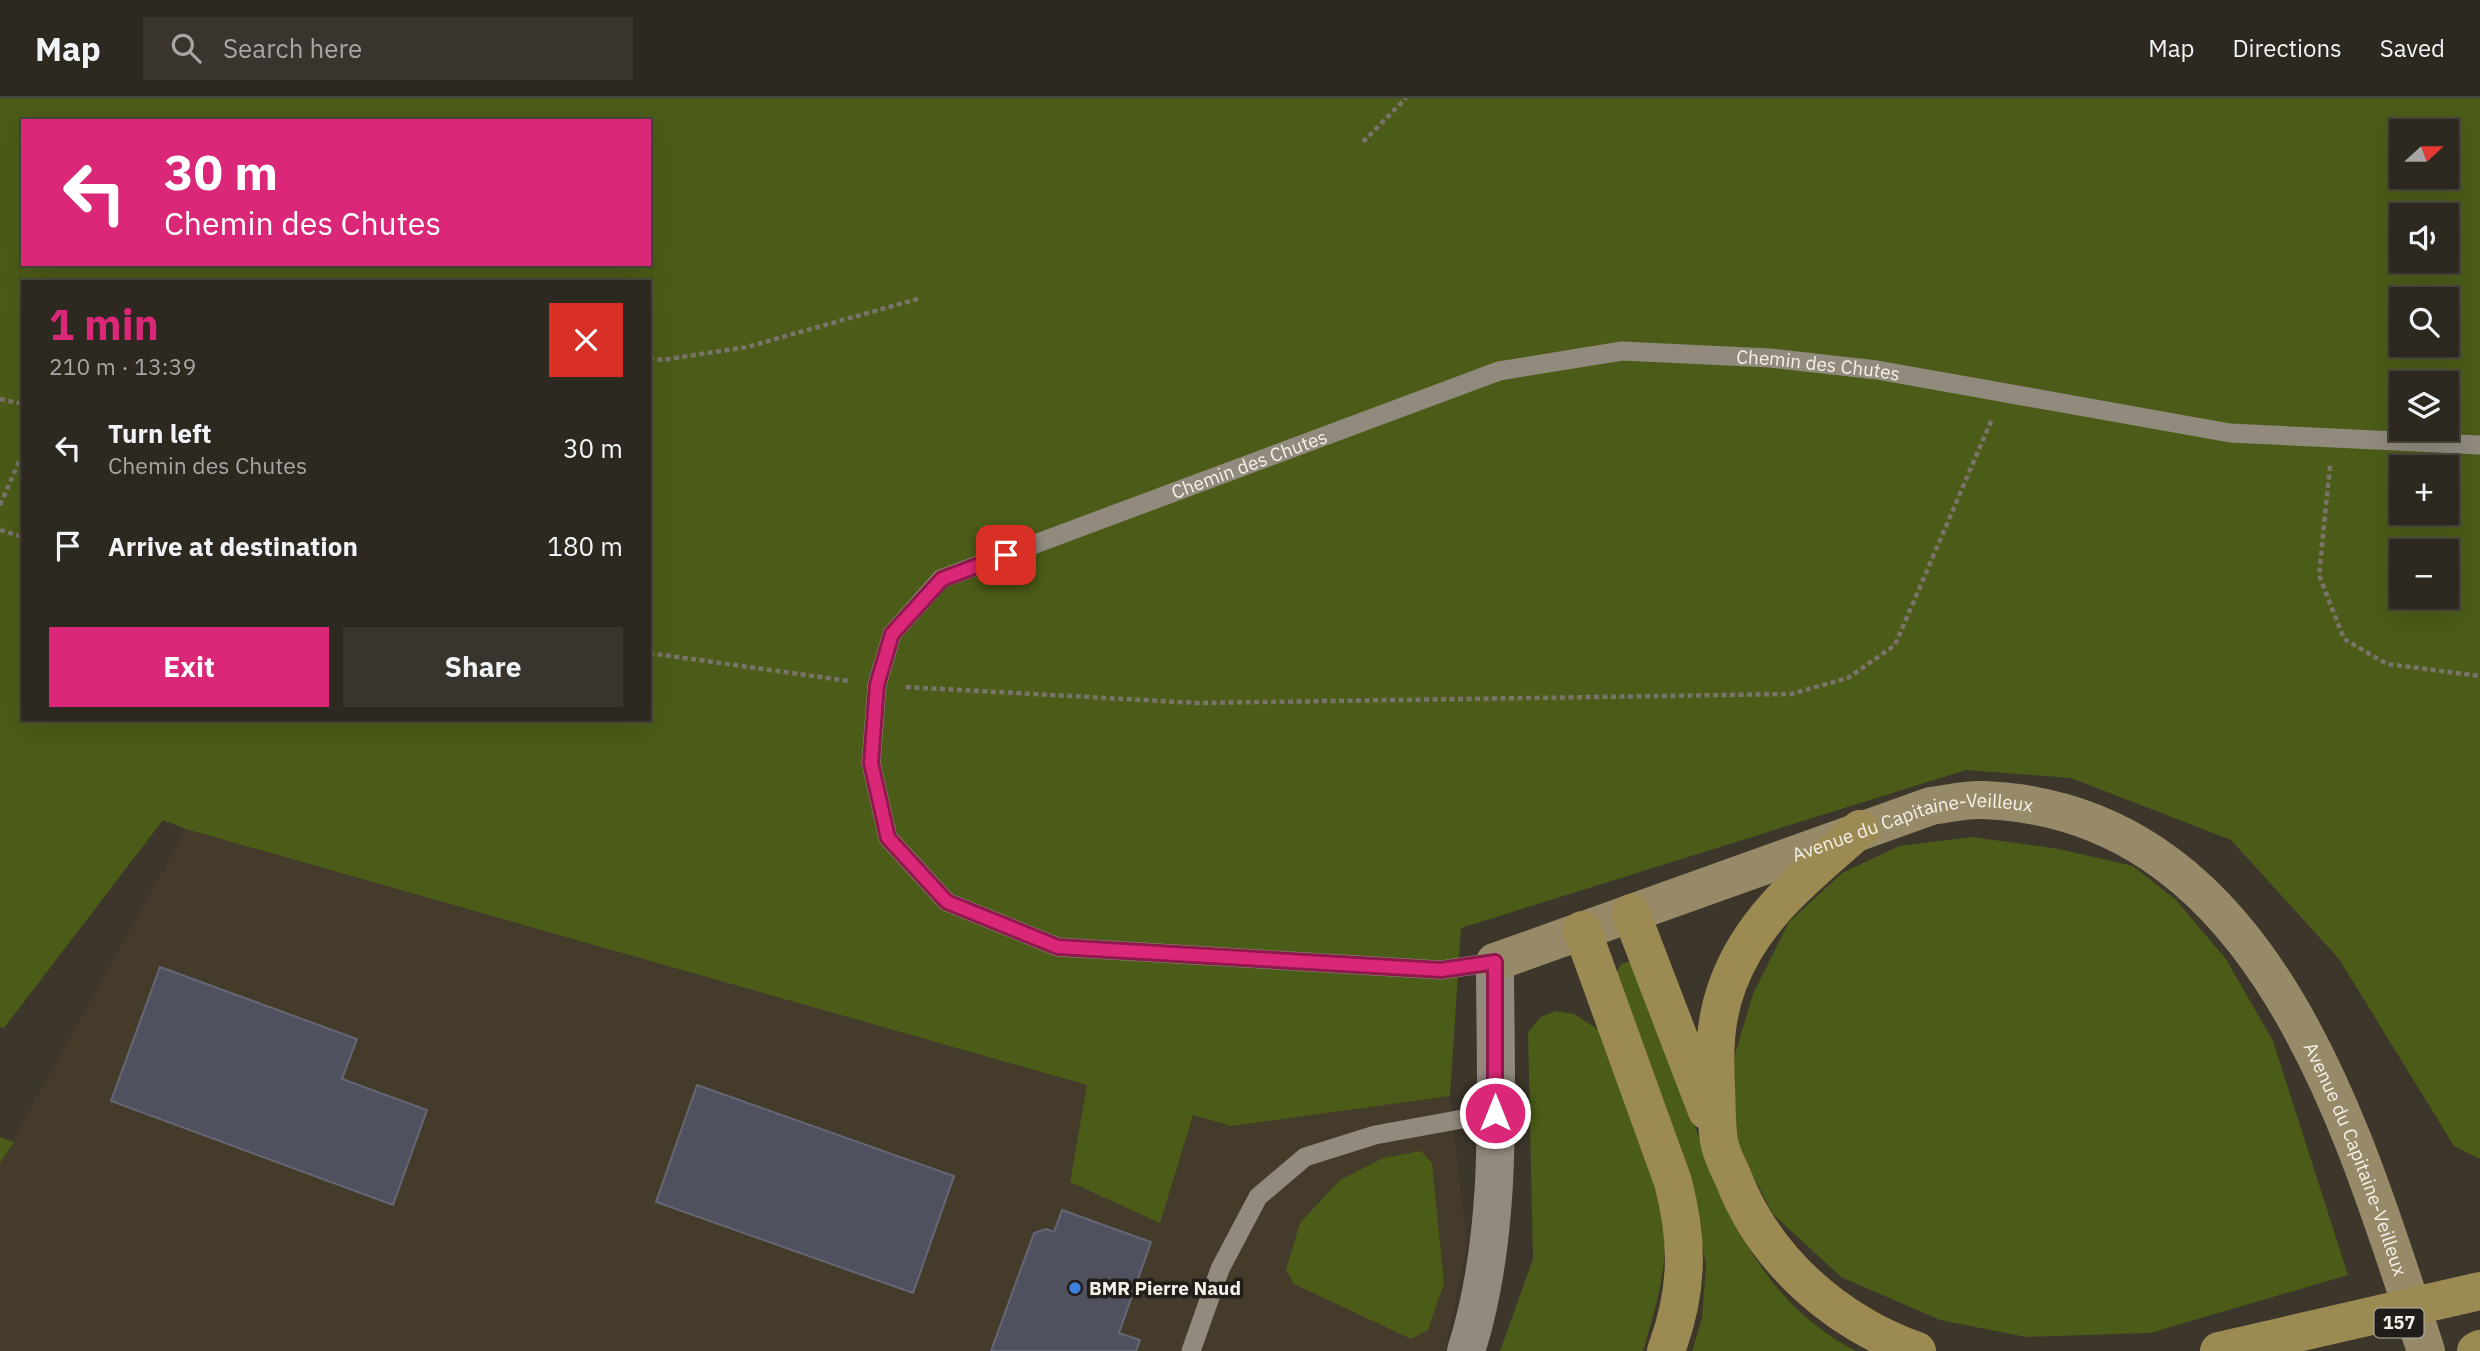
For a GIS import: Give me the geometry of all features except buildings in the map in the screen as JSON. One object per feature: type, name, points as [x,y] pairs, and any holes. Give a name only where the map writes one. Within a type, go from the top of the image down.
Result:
[{"type":"main road","points":[[1719,1143],[1714,1052],[1717,1017],[1728,982],[1763,920],[1788,892],[1860,829]]},
{"type":"main road","points":[[1630,913],[1741,1198],[1760,1234],[1796,1276],[1835,1309],[1883,1339],[1917,1351]]},
{"type":"main road","points":[[1582,930],[1673,1182],[1684,1223],[1685,1268],[1680,1314],[1666,1351]]},
{"type":"main road","points":[[2219,1351],[2480,1293]]},
{"type":"main road","name":"157","points":[[2319,1351],[2480,1293]]},
{"type":"street","name":"Avenue du Capitaine-Veilleux","points":[[1495,962],[1860,829],[1931,806],[1981,799],[2028,805],[2070,815],[2110,829],[2145,848],[2214,905],[2281,988],[2319,1058],[2379,1210],[2426,1351]]},
{"type":"street","points":[[1466,1351],[1473,1328],[1489,1237],[1495,1113],[1495,962]]},
{"type":"lane","name":"Chemin des Chutes","points":[[1495,962],[1441,970],[1058,947],[947,902],[888,838],[871,763],[877,685],[892,634],[942,579],[1499,371],[1635,351],[1770,358],[1877,370],[2230,433],[2480,445]]},
{"type":"lane","points":[[1191,1351],[1220,1269],[1258,1197],[1305,1157],[1376,1135],[1495,1113]]},
{"type":"path","points":[[1363,142],[1406,98]]},
{"type":"path","points":[[651,357],[662,360],[747,347],[921,298]]},
{"type":"path","points":[[651,653],[877,685],[1198,703],[1791,694],[1848,678],[1895,645],[2003,393]]},
{"type":"path","points":[[0,399],[21,404]]},
{"type":"path","points":[[2333,438],[2319,575],[2344,639],[2387,664],[2480,676]]},
{"type":"path","points":[[0,505],[21,458]]},
{"type":"path","points":[[0,530],[21,536]]},
{"type":"shaded area","points":[[186,829],[1087,1085],[1070,1182],[1160,1222],[1193,1115],[1231,1126],[1450,1096],[1467,1244],[1445,1351],[0,1351],[0,1163]]},
{"type":"green space","points":[[0,98],[2480,98],[2480,1159],[2454,1146],[2339,959],[2231,840],[2071,778],[1966,770],[1461,928],[1450,1096],[1231,1126],[1193,1115],[1160,1223],[1070,1182],[1087,1085],[186,829],[163,820],[4,1028],[0,1027]]},
{"type":"green space","points":[[1972,837],[2059,849],[2133,866],[2175,899],[2226,959],[2273,1041],[2348,1275],[2150,1333],[2026,1337],[1940,1320],[1841,1277],[1773,1214],[1734,1140],[1733,1061],[1753,994],[1789,922],[1842,873],[1899,846]]},
{"type":"green space","points":[[1630,962],[1640,980],[1706,1156],[1735,1223],[1752,1253],[1772,1282],[1796,1308],[1823,1331],[1856,1351],[1692,1351],[1702,1318],[1706,1265],[1692,1195],[1615,976],[1620,965]]},
{"type":"green space","points":[[1556,1011],[1574,1014],[1599,1030],[1640,1137],[1658,1195],[1665,1246],[1663,1272],[1643,1351],[1500,1351],[1533,1259],[1528,1032],[1541,1017]]},
{"type":"green space","points":[[0,1137],[14,1142],[0,1163]]},
{"type":"green space","points":[[1421,1151],[1432,1163],[1444,1283],[1428,1330],[1411,1339],[1294,1284],[1286,1270],[1300,1223],[1340,1180],[1383,1158]]},
{"type":"place","name":"BMR Pierre Naud","points":[[1075,1288]]},
{"type":"route","points":[[1006,555],[942,579],[892,634],[877,685],[871,763],[888,838],[947,902],[1058,947],[1441,970],[1495,962],[1495,1113]]}]
